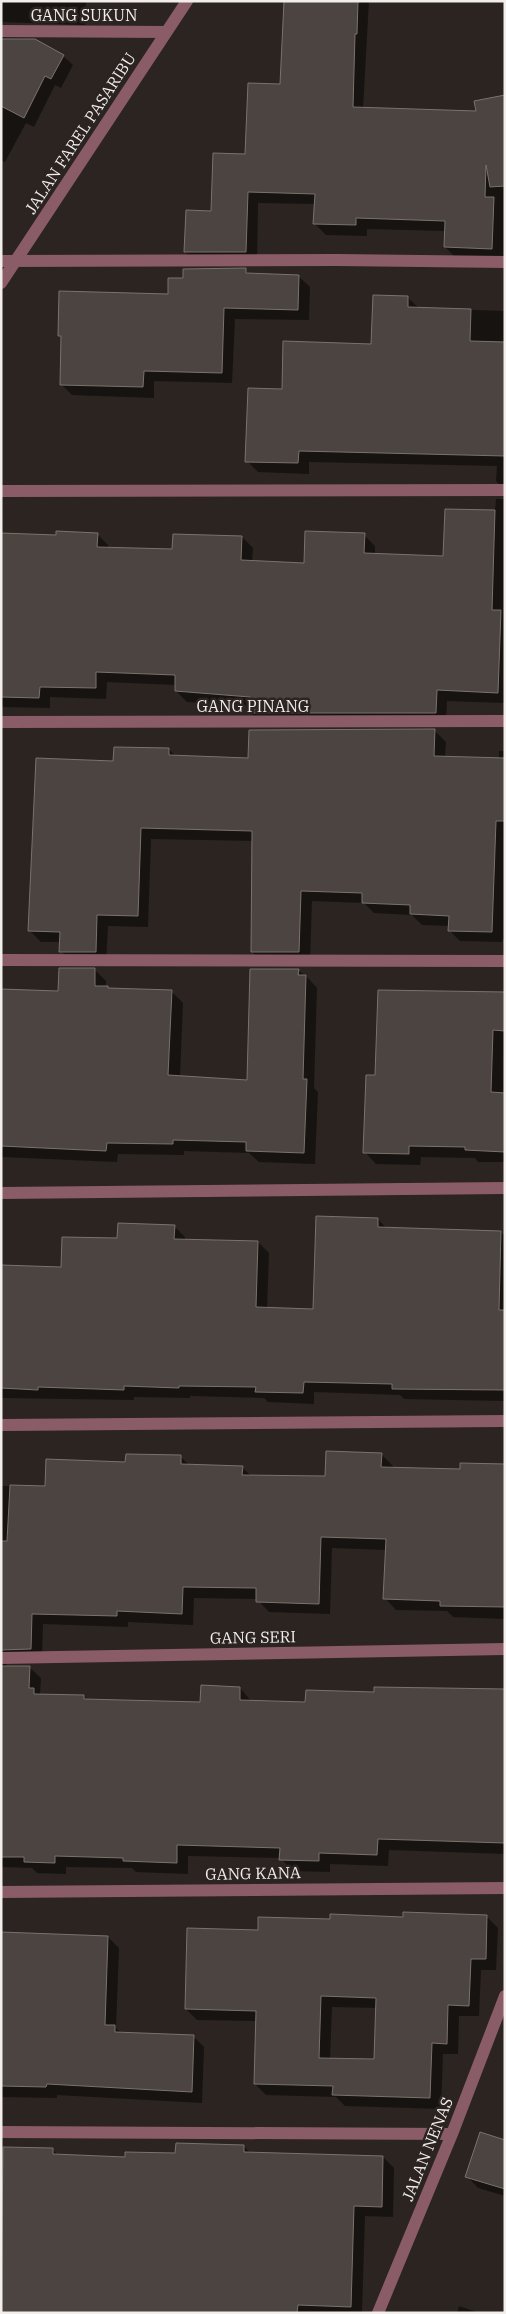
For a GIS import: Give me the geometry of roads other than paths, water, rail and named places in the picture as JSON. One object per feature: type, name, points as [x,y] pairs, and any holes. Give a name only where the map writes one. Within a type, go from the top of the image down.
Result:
[{"type":"street","name":"JALAN FAREL PASARIBU","points":[[1,283],[187,1]]},
{"type":"street","name":"GANG SUKUN","points":[[1,31],[166,32]]},
{"type":"street","points":[[1,261],[336,260],[505,262]]},
{"type":"street","points":[[1,491],[505,490]]},
{"type":"street","name":"GANG PINANG","points":[[1,722],[505,721]]},
{"type":"street","points":[[1,960],[505,961]]},
{"type":"street","points":[[1,1194],[505,1188]]},
{"type":"street","points":[[1,1425],[505,1421]]},
{"type":"street","name":"GANG SERI","points":[[1,1658],[505,1649]]},
{"type":"street","name":"GANG KANA","points":[[1,1892],[505,1888]]},
{"type":"street","name":"JALAN NENAS","points":[[378,2313],[452,2134],[505,1996]]},
{"type":"street","points":[[1,2132],[452,2134]]}]
